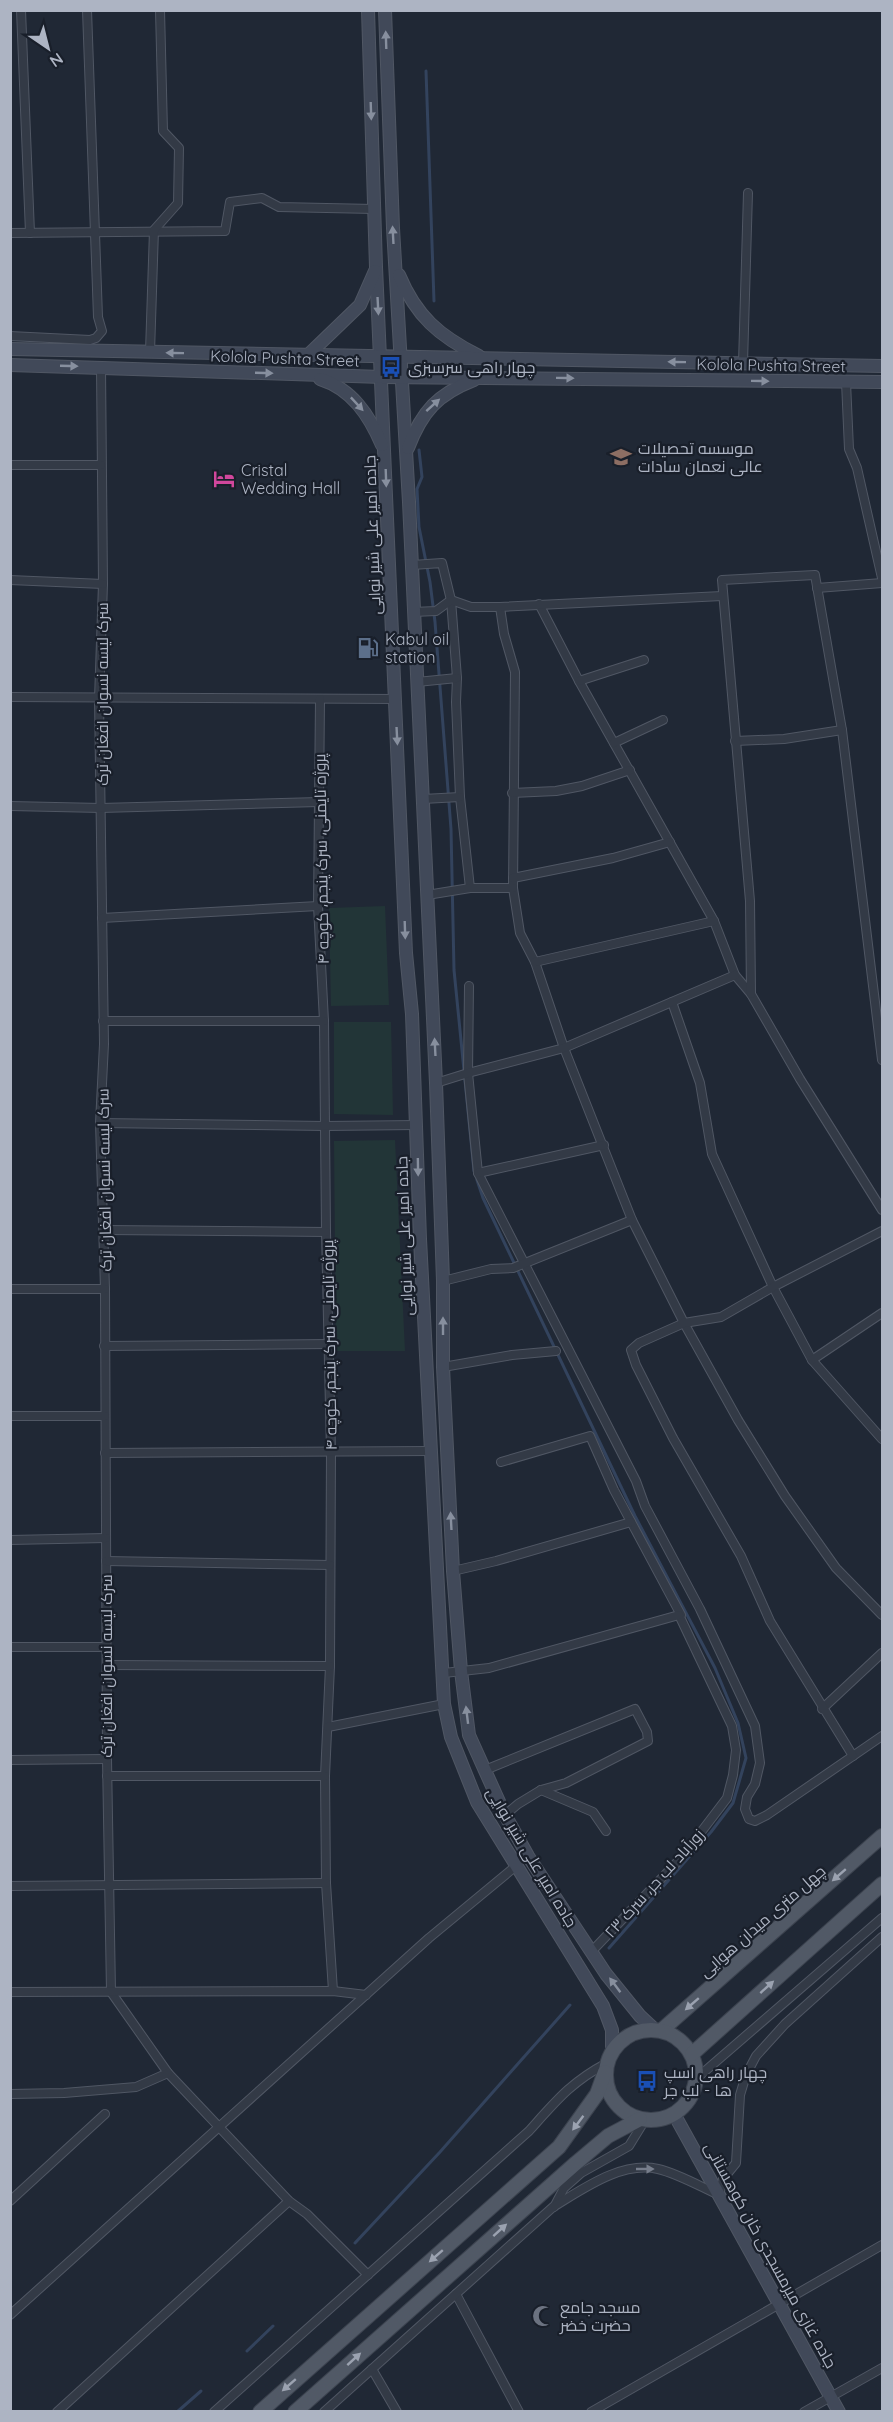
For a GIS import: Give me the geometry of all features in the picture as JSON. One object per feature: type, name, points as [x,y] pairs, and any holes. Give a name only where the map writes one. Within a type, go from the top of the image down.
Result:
[{"type":"main road","name":"جاده امیر علی شیر نوایی","points":[[368,10],[376,267],[406,953],[412,1014],[420,1250],[444,1704],[451,1737],[477,1802],[603,2006],[612,2030],[608,2062]]},
{"type":"main road","points":[[385,10],[395,266],[428,894],[443,1281],[443,1367],[453,1571],[461,1671],[470,1735],[505,1815],[528,1856],[619,1990],[659,2029],[685,2044],[692,2054],[697,2078],[686,2105],[660,2120],[643,2120],[623,2111],[614,2102],[608,2091],[608,2062]]},
{"type":"main road","points":[[395,266],[407,294],[422,316],[454,343],[482,358]]},
{"type":"main road","points":[[307,356],[360,305],[376,267]]},
{"type":"main road","points":[[10,348],[307,356],[882,366]]},
{"type":"main road","name":"Kolola Pushta Street","points":[[10,365],[382,377],[882,382]]},
{"type":"main road","points":[[308,375],[334,384],[357,402],[374,425],[385,454]]},
{"type":"main road","points":[[406,452],[415,430],[428,409],[453,388],[481,377]]},
{"type":"main road","name":"چهل متری میدان هوایی","points":[[659,2029],[882,1836]]},
{"type":"main road","points":[[692,2054],[882,1884]]},
{"type":"main road","points":[[260,2412],[559,2147],[597,2094],[608,2062],[620,2042],[630,2035],[659,2029]]},
{"type":"main road","name":"جاده غازی میرمسجدی خان کوهستانی","points":[[674,2114],[839,2412]]},
{"type":"main road","points":[[295,2412],[608,2136],[643,2120]]},
{"type":"street","points":[[21,10],[30,233]]},
{"type":"street","points":[[10,336],[90,340],[100,335],[102,331],[98,317],[87,10]]},
{"type":"street","points":[[150,352],[154,230],[178,203],[180,180],[179,148],[163,131],[160,10]]},
{"type":"street","points":[[743,363],[748,193]]},
{"type":"street","points":[[10,233],[225,231],[230,202],[262,198],[279,207],[374,209]]},
{"type":"street","name":"سرک لیسه نسوان افغان‌ ترک","points":[[101,367],[103,584],[99,699],[103,1021],[100,1123],[105,1289],[107,1776],[111,1992]]},
{"type":"street","points":[[846,382],[849,449],[857,468],[882,578]]},
{"type":"street","points":[[10,465],[101,465]]},
{"type":"street","points":[[412,565],[438,564],[451,600],[457,678],[460,797],[471,888]]},
{"type":"street","points":[[751,994],[750,901],[722,580],[815,575],[842,730],[882,1060]]},
{"type":"street","points":[[10,580],[103,584]]},
{"type":"street","points":[[817,588],[882,583]]},
{"type":"street","points":[[451,600],[471,607],[500,607],[722,596]]},
{"type":"street","points":[[413,612],[436,611],[451,600]]},
{"type":"street","points":[[539,604],[579,681],[714,921],[735,975],[751,994],[800,1079],[882,1210]]},
{"type":"street","points":[[500,607],[504,634],[515,672],[516,736],[512,793],[513,883],[520,933],[535,962],[564,1048],[632,1220],[684,1323],[738,1420],[785,1496],[836,1568],[882,1615]]},
{"type":"street","points":[[579,681],[644,660]]},
{"type":"street","points":[[417,682],[457,678]]},
{"type":"street","points":[[10,697],[395,699]]},
{"type":"street","name":"پروژه تایمنی، سرک پنجم، کوچه ۴","points":[[320,699],[318,906],[324,1021],[324,1126],[332,1451],[330,1666],[325,1776],[326,1883],[333,1990]]},
{"type":"street","points":[[614,743],[663,720]]},
{"type":"street","points":[[735,741],[784,739],[842,730]]},
{"type":"street","points":[[512,793],[565,790],[630,770]]},
{"type":"street","points":[[423,799],[460,797]]},
{"type":"street","points":[[10,806],[101,808],[319,802]]},
{"type":"street","points":[[428,894],[513,883],[669,842]]},
{"type":"street","points":[[102,918],[318,906]]},
{"type":"street","points":[[535,962],[714,921]]},
{"type":"street","points":[[436,1083],[564,1048],[735,975]]},
{"type":"street","points":[[469,986],[464,1074],[478,1173],[636,1481],[645,1506],[700,1609],[746,1704],[755,1726],[760,1763],[755,1784],[747,1797],[745,1809],[749,1819],[755,1821],[767,1815],[882,1736]]},
{"type":"street","points":[[672,1002],[700,1083],[712,1154],[773,1287],[812,1360],[881,1433]]},
{"type":"street","points":[[103,1021],[324,1021]]},
{"type":"street","points":[[100,1123],[417,1125]]},
{"type":"street","points":[[478,1173],[604,1145]]},
{"type":"street","points":[[443,1281],[491,1269],[513,1268],[632,1220]]},
{"type":"street","points":[[104,1230],[326,1232]]},
{"type":"street","points":[[853,1756],[770,1621],[741,1556],[673,1438],[636,1365],[631,1350],[639,1343],[684,1323],[721,1317],[773,1287],[882,1231]]},
{"type":"street","points":[[10,1289],[105,1289]]},
{"type":"street","points":[[812,1360],[882,1313]]},
{"type":"street","points":[[104,1346],[329,1344]]},
{"type":"street","points":[[443,1367],[512,1355],[556,1351]]},
{"type":"street","points":[[10,1416],[105,1416]]},
{"type":"street","name":"زورآباد لب جر، سرک ۲۳","points":[[501,1462],[590,1436],[631,1522],[681,1615],[679,1615],[732,1726],[736,1750],[727,1798],[682,1857],[592,1951]]},
{"type":"street","points":[[105,1453],[430,1451]]},
{"type":"street","points":[[453,1571],[631,1522]]},
{"type":"street","points":[[10,1540],[106,1538]]},
{"type":"street","points":[[106,1561],[330,1565]]},
{"type":"street","points":[[444,1673],[489,1668],[679,1615]]},
{"type":"street","points":[[10,1647],[107,1647]]},
{"type":"street","points":[[822,1709],[882,1653]]},
{"type":"street","points":[[107,1665],[330,1666]]},
{"type":"street","points":[[328,1727],[444,1704]]},
{"type":"street","points":[[485,1770],[635,1709],[647,1732],[648,1741],[566,1783],[541,1790],[505,1815]]},
{"type":"street","points":[[10,1760],[107,1760]]},
{"type":"street","points":[[107,1776],[325,1776]]},
{"type":"street","points":[[541,1790],[593,1812],[606,1831]]},
{"type":"street","points":[[10,2315],[366,1995],[462,1910],[516,1866]]},
{"type":"street","points":[[10,1886],[326,1883]]},
{"type":"street","points":[[697,2078],[882,1918]]},
{"type":"street","points":[[324,2412],[554,2207],[594,2183],[632,2169],[657,2169],[719,2195],[723,2179],[736,2163],[740,2095],[746,2075],[756,2056],[785,2024],[882,1937]]},
{"type":"street","points":[[10,1992],[333,1990],[366,1995]]},
{"type":"street","points":[[111,1992],[168,2073],[290,2202],[307,2214],[368,2276]]},
{"type":"street","points":[[214,2412],[529,2131],[572,2084],[608,2062]]},
{"type":"street","points":[[10,2094],[64,2093],[136,2087],[168,2073]]},
{"type":"street","points":[[10,2201],[105,2114]]},
{"type":"street","points":[[554,2207],[564,2188],[581,2173],[629,2146],[643,2120]]},
{"type":"street","points":[[57,2412],[290,2202]]},
{"type":"street","points":[[591,2412],[882,2246]]},
{"type":"street","points":[[456,2294],[519,2412]]},
{"type":"street","points":[[804,2412],[882,2368]]},
{"type":"street","points":[[372,2369],[397,2412]]},
{"type":"shaded area","points":[[385,906],[389,1005],[331,1006],[329,908]]},
{"type":"shaded area","points":[[334,1022],[391,1022],[393,1115],[334,1114]]},
{"type":"shaded area","points":[[395,1140],[405,1351],[336,1351],[334,1141]]},
{"type":"waterway","points":[[426,71],[434,301]]},
{"type":"waterway","points":[[419,450],[422,477],[417,489],[419,527],[435,622],[451,829],[454,970],[474,1171]]},
{"type":"waterway","points":[[477,1180],[483,1198],[635,1516],[715,1668],[738,1723],[746,1758],[733,1803],[711,1832],[609,1948]]},
{"type":"waterway","points":[[355,2243],[440,2152],[570,2005]]},
{"type":"waterway","points":[[247,2351],[273,2326]]},
{"type":"waterway","points":[[177,2412],[201,2391]]},
{"type":"place","name":"چهار راهی سرسبزی","points":[[391,367]]},
{"type":"place","name":"موسسه تحصیلات عالی نعمان سادات","points":[[621,457]]},
{"type":"place","name":"Cristal Wedding Hall","points":[[224,479]]},
{"type":"place","name":"Kabul oil station","points":[[368,648]]},
{"type":"place","name":"چهار راهی اسپ ها - لب جر","points":[[647,2081]]},
{"type":"place","name":"مسجد جامع حضرت خضر","points":[[543,2316]]}]
